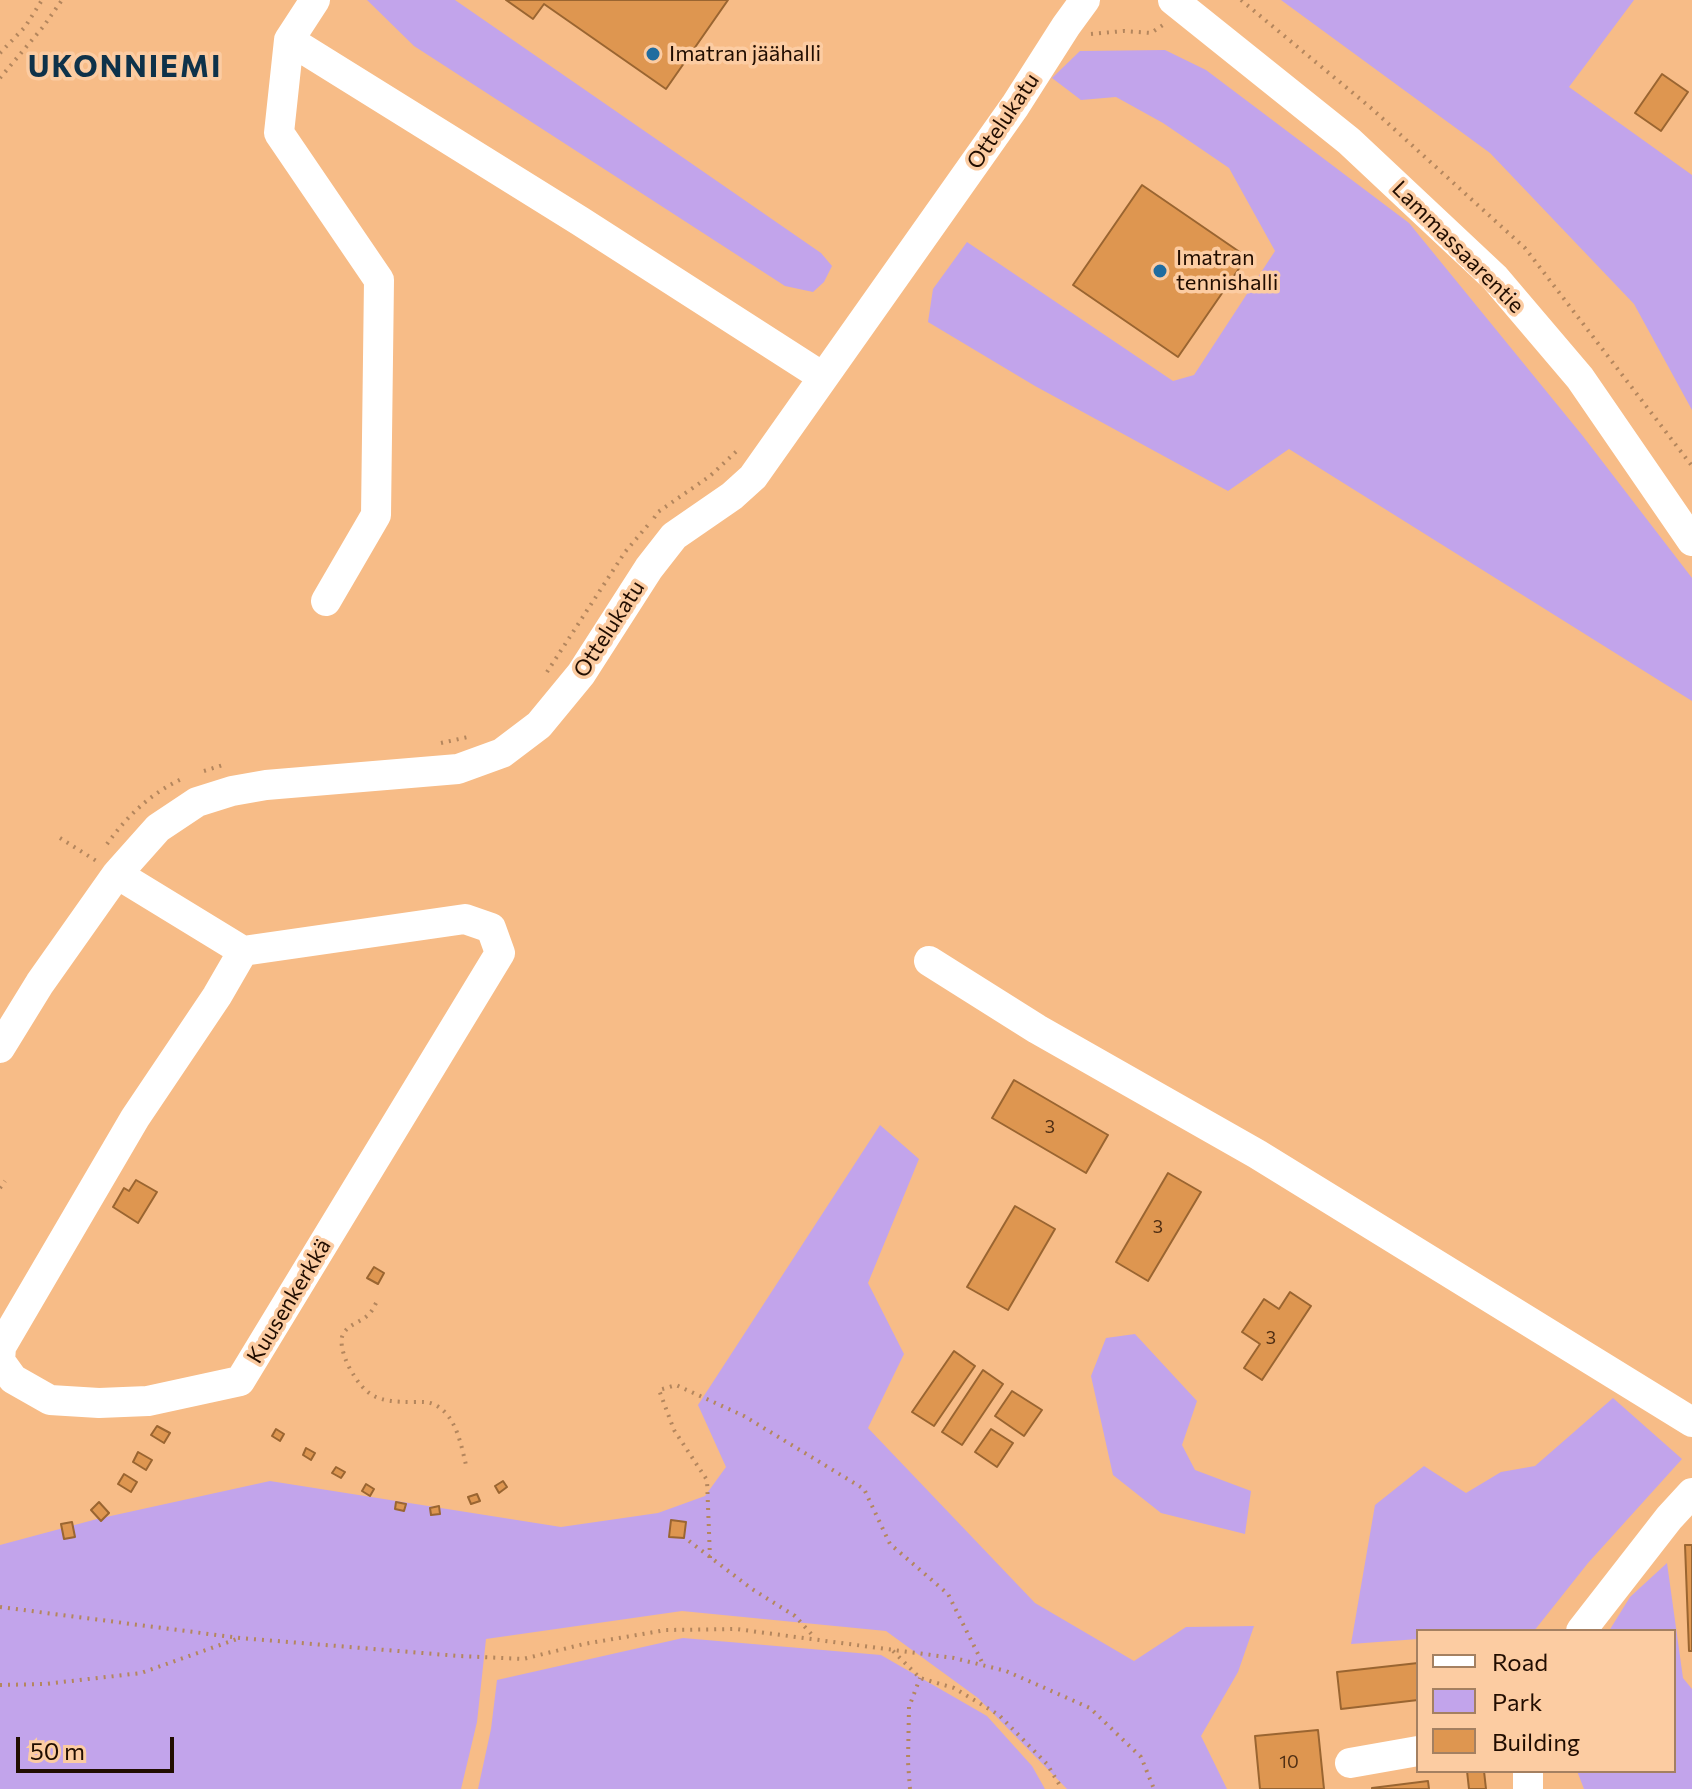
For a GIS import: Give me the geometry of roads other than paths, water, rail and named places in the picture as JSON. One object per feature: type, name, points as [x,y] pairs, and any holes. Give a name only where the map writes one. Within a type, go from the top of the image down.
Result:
[{"type":"street","points":[[315,0],[289,40],[279,133],[379,280],[376,515],[326,601]]},
{"type":"street","name":"Ottelukatu","points":[[0,1048],[111,861],[197,802],[266,785],[458,769],[502,753],[539,725],[581,674],[649,568],[674,536],[732,496],[753,477],[1015,106],[1085,0]]},
{"type":"street","name":"Lammassaarentie","points":[[1177,3],[1349,141],[1495,278],[1580,378],[1692,541]]},
{"type":"street","points":[[289,40],[823,377]]},
{"type":"street","points":[[111,861],[243,951]]},
{"type":"street","name":"Kuusenkerkkä","points":[[465,919],[491,928],[500,953],[240,1381],[148,1401],[99,1403],[50,1400],[13,1379],[0,1361],[1,1347],[135,1118],[217,996],[243,951],[465,919]]},
{"type":"street","points":[[929,961],[1037,1029],[1270,1162],[1692,1422]]},
{"type":"street","points":[[1583,1629],[1692,1493]]},
{"type":"street","points":[[1350,1763],[1416,1751]]},
{"type":"place","name":"Imatran jäähalli","points":[[653,54]]},
{"type":"place","name":"Imatran tennishalli","points":[[1160,271]]},
{"type":"district","name":"UKONNIEMI","points":[[125,67]]}]
